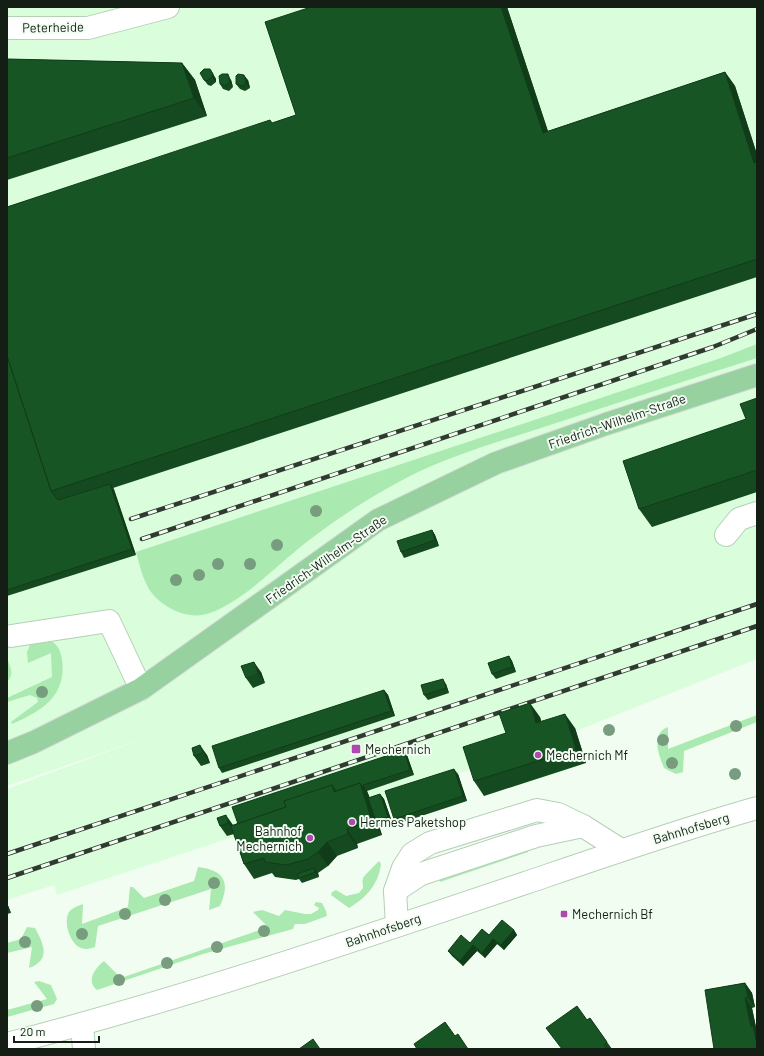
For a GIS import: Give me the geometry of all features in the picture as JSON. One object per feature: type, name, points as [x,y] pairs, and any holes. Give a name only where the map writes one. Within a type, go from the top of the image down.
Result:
[{"type":"main road","name":"Friedrich-Wilhelm-Straße","points":[[7,753],[34,742],[141,689],[378,520],[496,463],[606,424],[757,375]]},
{"type":"street","name":"Peterheide","points":[[7,28],[88,28],[168,7]]},
{"type":"street","points":[[726,535],[739,519],[757,513]]},
{"type":"street","points":[[11,636],[109,621],[141,689]]},
{"type":"street","name":"Bahnhofsberg","points":[[7,1044],[82,1025],[344,943],[691,827],[757,808]]},
{"type":"street","points":[[397,925],[395,890],[403,868],[412,854],[430,843],[537,810],[558,814],[583,826],[621,850]]},
{"type":"street","points":[[82,1025],[84,1049]]},
{"type":"shaded area","points":[[7,7],[757,7],[757,659],[576,731],[586,763],[563,771],[484,796],[475,768],[372,803],[239,835],[57,895],[54,885],[7,900],[7,789],[145,738],[7,786]]},
{"type":"green space","points":[[757,344],[757,358],[477,449],[408,477],[369,499],[332,523],[257,584],[229,604],[215,611],[202,615],[194,615],[169,608],[155,597],[146,583],[136,552],[721,358]]},
{"type":"green space","points":[[48,640],[56,645],[61,655],[63,672],[61,683],[50,700],[42,707],[33,714],[12,724],[11,722],[38,702],[37,698],[30,695],[7,702],[7,698],[52,677],[51,653],[28,663],[27,652],[30,645]]},
{"type":"green space","points":[[7,658],[11,676],[7,682]]},
{"type":"green space","points":[[757,715],[757,722],[684,751],[683,772],[676,774],[664,768],[657,745],[659,735],[662,730],[668,727],[668,749]]},
{"type":"green space","points":[[526,846],[528,852],[440,882],[438,875]]},
{"type":"green space","points":[[379,861],[381,864],[380,871],[371,890],[355,904],[349,908],[331,895],[332,892],[336,890],[346,896],[359,893],[363,888],[363,878]]},
{"type":"green space","points":[[198,867],[214,871],[223,879],[225,890],[220,906],[209,910],[211,889],[98,926],[95,947],[89,949],[79,947],[70,936],[67,926],[67,916],[73,908],[83,904],[82,924],[128,907],[130,887],[133,887],[144,898],[194,881]]},
{"type":"green space","points":[[316,902],[322,903],[327,916],[305,924],[295,924],[293,929],[203,954],[97,990],[92,983],[95,970],[104,961],[121,978],[268,927],[253,912],[262,910],[279,916],[285,910],[311,914],[319,908],[314,905]]},
{"type":"green space","points":[[27,927],[35,928],[41,939],[44,951],[41,960],[36,965],[29,968],[32,947],[7,953],[7,943],[21,939]]},
{"type":"green space","points":[[39,981],[51,985],[57,999],[54,1004],[7,1017],[7,1010],[47,999],[34,982]]},
{"type":"building","points":[[311,7],[501,7],[543,133],[725,72],[754,163],[757,162],[757,259],[51,491],[7,356],[7,207],[270,120],[272,123],[296,115],[265,22]]},
{"type":"building","points":[[7,59],[182,63],[194,98],[7,158]]},
{"type":"building","points":[[204,69],[210,69],[213,74],[207,81],[204,80],[200,73]]},
{"type":"building","points":[[222,74],[228,74],[230,82],[225,86],[220,84],[219,76]]},
{"type":"building","points":[[238,74],[244,75],[246,83],[242,86],[236,84],[236,76]]},
{"type":"building","points":[[7,356],[51,491],[58,500],[110,484],[132,549],[7,590]]},
{"type":"building","points":[[757,398],[757,470],[639,509],[623,461],[746,419],[740,404]]},
{"type":"building","points":[[432,530],[435,540],[401,552],[397,541]]},
{"type":"building","points":[[509,656],[512,667],[492,674],[488,663]]},
{"type":"building","points":[[254,662],[258,673],[246,678],[241,666]]},
{"type":"building","points":[[443,679],[446,688],[424,695],[421,685]]},
{"type":"building","points":[[384,690],[391,711],[219,768],[212,746]]},
{"type":"building","points":[[530,703],[536,723],[565,714],[576,749],[474,781],[463,747],[506,733],[499,713]]},
{"type":"building","points":[[200,745],[203,753],[194,756],[192,748]]},
{"type":"building","points":[[404,750],[410,770],[363,785],[366,792],[360,783],[336,791],[332,785],[284,801],[286,807],[238,824],[232,807]]},
{"type":"building","points":[[454,769],[463,796],[394,819],[385,791]]},
{"type":"building","name":"Bahnhof Mechernich","points":[[360,783],[372,821],[347,829],[348,834],[327,842],[318,852],[308,859],[286,865],[265,862],[264,858],[244,864],[231,826],[286,807],[284,801],[332,785],[334,792]]},
{"type":"building","points":[[380,794],[388,817],[376,821],[368,798]]},
{"type":"building","points":[[226,815],[228,823],[220,826],[217,818]]},
{"type":"building","points":[[314,868],[315,872],[299,878],[297,874]]},
{"type":"building","points":[[502,920],[514,930],[501,945],[493,939],[482,953],[473,945],[460,961],[448,951],[461,935],[470,943],[482,929],[489,935]]},
{"type":"building","points":[[745,983],[748,997],[745,998],[751,1027],[753,1026],[757,1049],[714,1049],[705,990]]},
{"type":"building","points":[[577,1006],[587,1020],[590,1018],[607,1042],[604,1045],[607,1049],[562,1049],[546,1028]]},
{"type":"building","points":[[445,1022],[455,1036],[458,1034],[468,1049],[417,1049],[414,1044]]},
{"type":"building","points":[[313,1039],[320,1049],[299,1049]]},
{"type":"railway","points":[[131,519],[757,314]]},
{"type":"railway","points":[[142,539],[713,347],[757,329]]},
{"type":"railway","points":[[7,854],[757,604]]},
{"type":"railway","points":[[7,878],[757,626]]},
{"type":"place","name":"Mechernich","points":[[356,749]]},
{"type":"place","name":"Mechernich Mf","points":[[538,755]]},
{"type":"place","name":"Hermes Paketshop","points":[[352,822]]},
{"type":"place","name":"Bahnhof Mechernich","points":[[310,838]]},
{"type":"place","name":"Mechernich Bf","points":[[564,914]]}]
